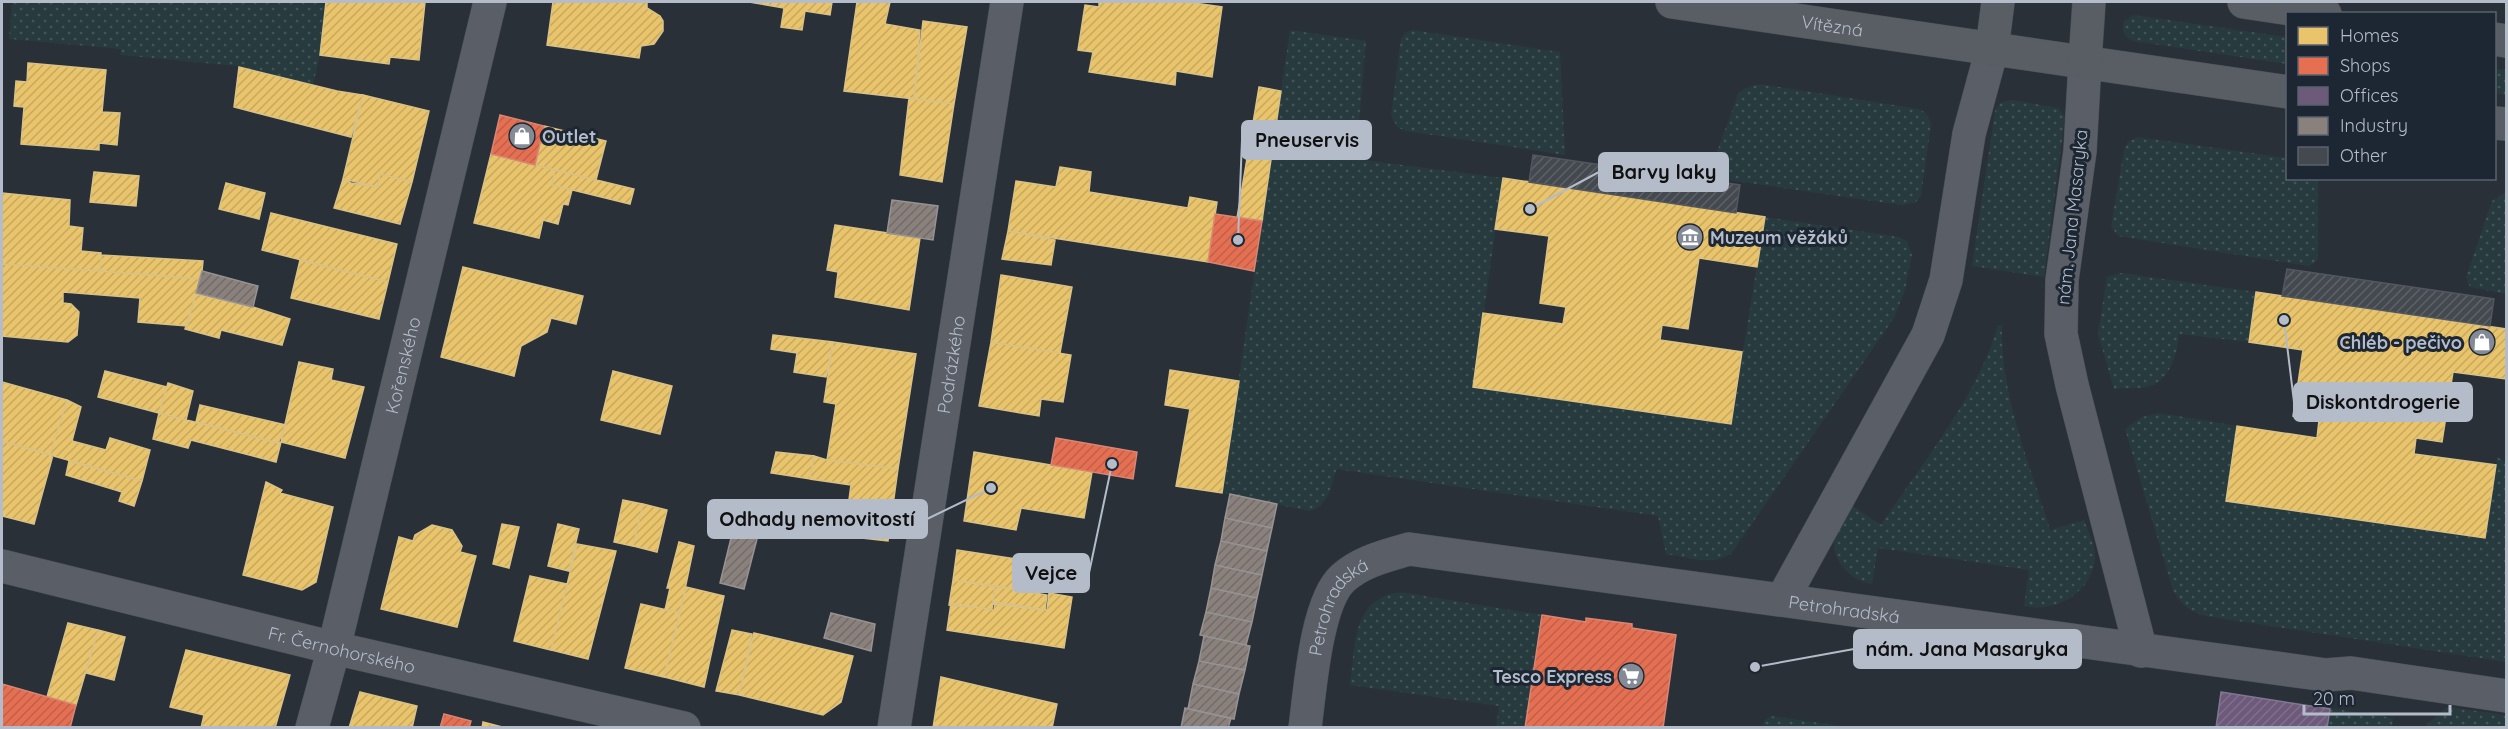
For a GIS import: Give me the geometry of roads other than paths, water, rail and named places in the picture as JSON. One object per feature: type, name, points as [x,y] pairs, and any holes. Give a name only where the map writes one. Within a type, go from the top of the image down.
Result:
[{"type":"main road","name":"Vítězná","points":[[1672,2],[2286,92]]},
{"type":"main road","points":[[1992,49],[1998,2]]},
{"type":"main road","points":[[2085,62],[2089,2]]},
{"type":"main road","points":[[2244,2],[2312,12]]},
{"type":"street","name":"Kořenského","points":[[312,728],[334,648],[489,2]]},
{"type":"street","name":"Podrázkého","points":[[894,728],[1007,2]]},
{"type":"street","points":[[1782,600],[1928,335],[1946,280],[1969,134],[1992,49]]},
{"type":"street","name":"nám. Jana Masaryka","points":[[2085,62],[2080,151],[2062,280],[2061,334],[2072,385],[2141,651]]},
{"type":"street","name":"Petrohradská","points":[[1305,728],[1318,635],[1327,603],[1341,579],[1367,561],[1409,549],[2141,651],[2326,675],[2351,673],[2506,696]]},
{"type":"street","name":"Fr. Černohorského","points":[[2,566],[334,648],[684,728]]},
{"type":"place","name":"Outlet","points":[[522,136]]},
{"type":"place","name":"Barvy laky","points":[[1530,209]]},
{"type":"place","name":"Muzeum věžáků","points":[[1690,237]]},
{"type":"place","name":"Pneuservis","points":[[1238,240]]},
{"type":"place","name":"Diskontdrogerie","points":[[2284,320]]},
{"type":"place","name":"Chléb - pečivo","points":[[2482,342]]},
{"type":"place","name":"Vejce","points":[[1112,464]]},
{"type":"place","name":"Odhady nemovitostí","points":[[991,488]]},
{"type":"place","name":"nám. Jana Masaryka","points":[[1755,667]]},
{"type":"place","name":"Tesco Express","points":[[1631,676]]}]
